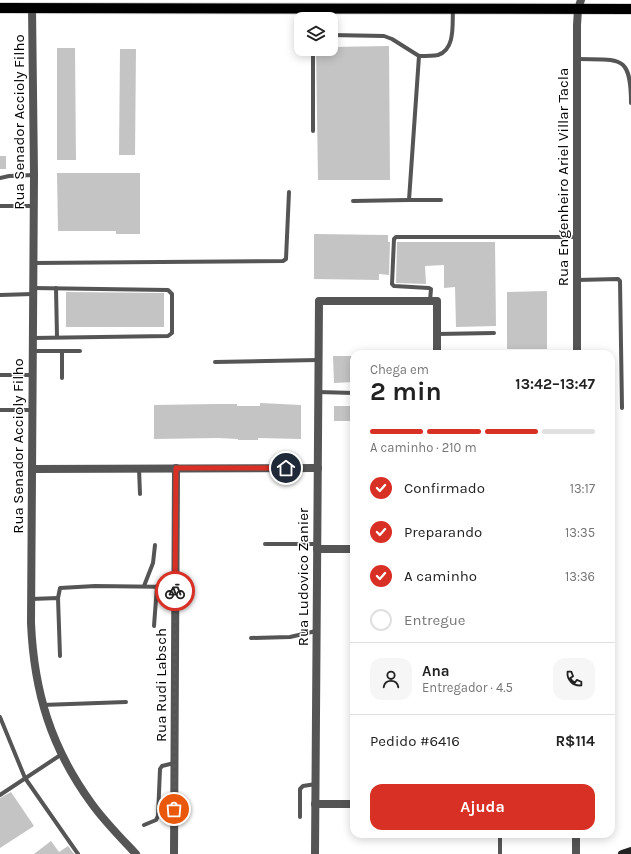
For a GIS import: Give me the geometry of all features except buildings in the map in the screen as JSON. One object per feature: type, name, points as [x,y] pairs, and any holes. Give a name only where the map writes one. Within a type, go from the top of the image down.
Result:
[{"type":"main road","points":[[0,8],[302,4],[453,9],[579,4],[631,9]]},
{"type":"main road","points":[[622,854],[631,850]]},
{"type":"street","name":"Rua Engenheiro Ariel Villar Tacla","points":[[577,350],[579,4]]},
{"type":"street","name":"Rua Senador Accioly Filho","points":[[32,8],[34,175],[32,644],[42,705],[53,736],[80,787],[93,805],[136,854]]},
{"type":"street","name":"Rua Ludovico Zanier","points":[[315,854],[319,301],[434,301]]},
{"type":"street","points":[[434,301],[437,350]]},
{"type":"street","name":"Rua Rudi Labsch","points":[[174,854],[176,468]]},
{"type":"street","points":[[32,469],[318,468]]},
{"type":"street","points":[[317,546],[350,549]]},
{"type":"street","points":[[316,804],[350,804]]},
{"type":"street","points":[[576,838],[576,854]]},
{"type":"lane","points":[[338,36],[384,36],[392,39],[419,56],[439,54],[446,50],[450,44],[453,9]]},
{"type":"lane","points":[[313,56],[313,131]]},
{"type":"lane","points":[[409,200],[419,56]]},
{"type":"lane","points":[[578,58],[617,60],[624,65],[628,71],[631,84],[631,103]]},
{"type":"lane","points":[[0,178],[9,176],[34,175]]},
{"type":"lane","points":[[33,263],[283,261],[286,259],[289,192]]},
{"type":"lane","points":[[353,201],[440,200]]},
{"type":"lane","points":[[1,207],[34,206]]},
{"type":"lane","points":[[434,301],[431,289],[429,288],[394,286],[392,284],[394,239],[396,237],[577,237]]},
{"type":"lane","points":[[577,280],[618,279],[620,281],[622,408]]},
{"type":"lane","points":[[56,288],[57,337]]},
{"type":"lane","points":[[0,295],[56,288],[168,290],[172,294],[172,332],[168,336],[33,338]]},
{"type":"lane","points":[[437,334],[494,333]]},
{"type":"lane","points":[[33,351],[80,351]]},
{"type":"lane","points":[[62,351],[62,378]]},
{"type":"lane","points":[[215,362],[318,360]]},
{"type":"lane","points":[[0,375],[32,375]]},
{"type":"lane","points":[[318,392],[350,393]]},
{"type":"lane","points":[[0,410],[32,410]]},
{"type":"lane","points":[[139,469],[140,494]]},
{"type":"lane","points":[[265,544],[317,546]]},
{"type":"lane","points":[[144,586],[153,563],[155,545]]},
{"type":"lane","points":[[60,656],[58,598],[60,588],[95,586],[175,587]]},
{"type":"lane","points":[[154,626],[157,586]]},
{"type":"lane","points":[[31,599],[58,598]]},
{"type":"lane","points":[[251,638],[290,637],[317,631]]},
{"type":"lane","points":[[42,705],[126,702]]},
{"type":"lane","points":[[0,718],[25,778],[78,854]]},
{"type":"lane","points":[[0,794],[62,754]]},
{"type":"lane","points":[[144,825],[156,820],[158,816],[160,769],[162,766],[174,764]]},
{"type":"lane","points":[[300,817],[300,789],[303,786],[316,784]]},
{"type":"lane","points":[[500,838],[500,854]]},
{"type":"way so far","points":[[174,809],[175,591]]},
{"type":"route","points":[[175,591],[176,468],[286,468]]}]
